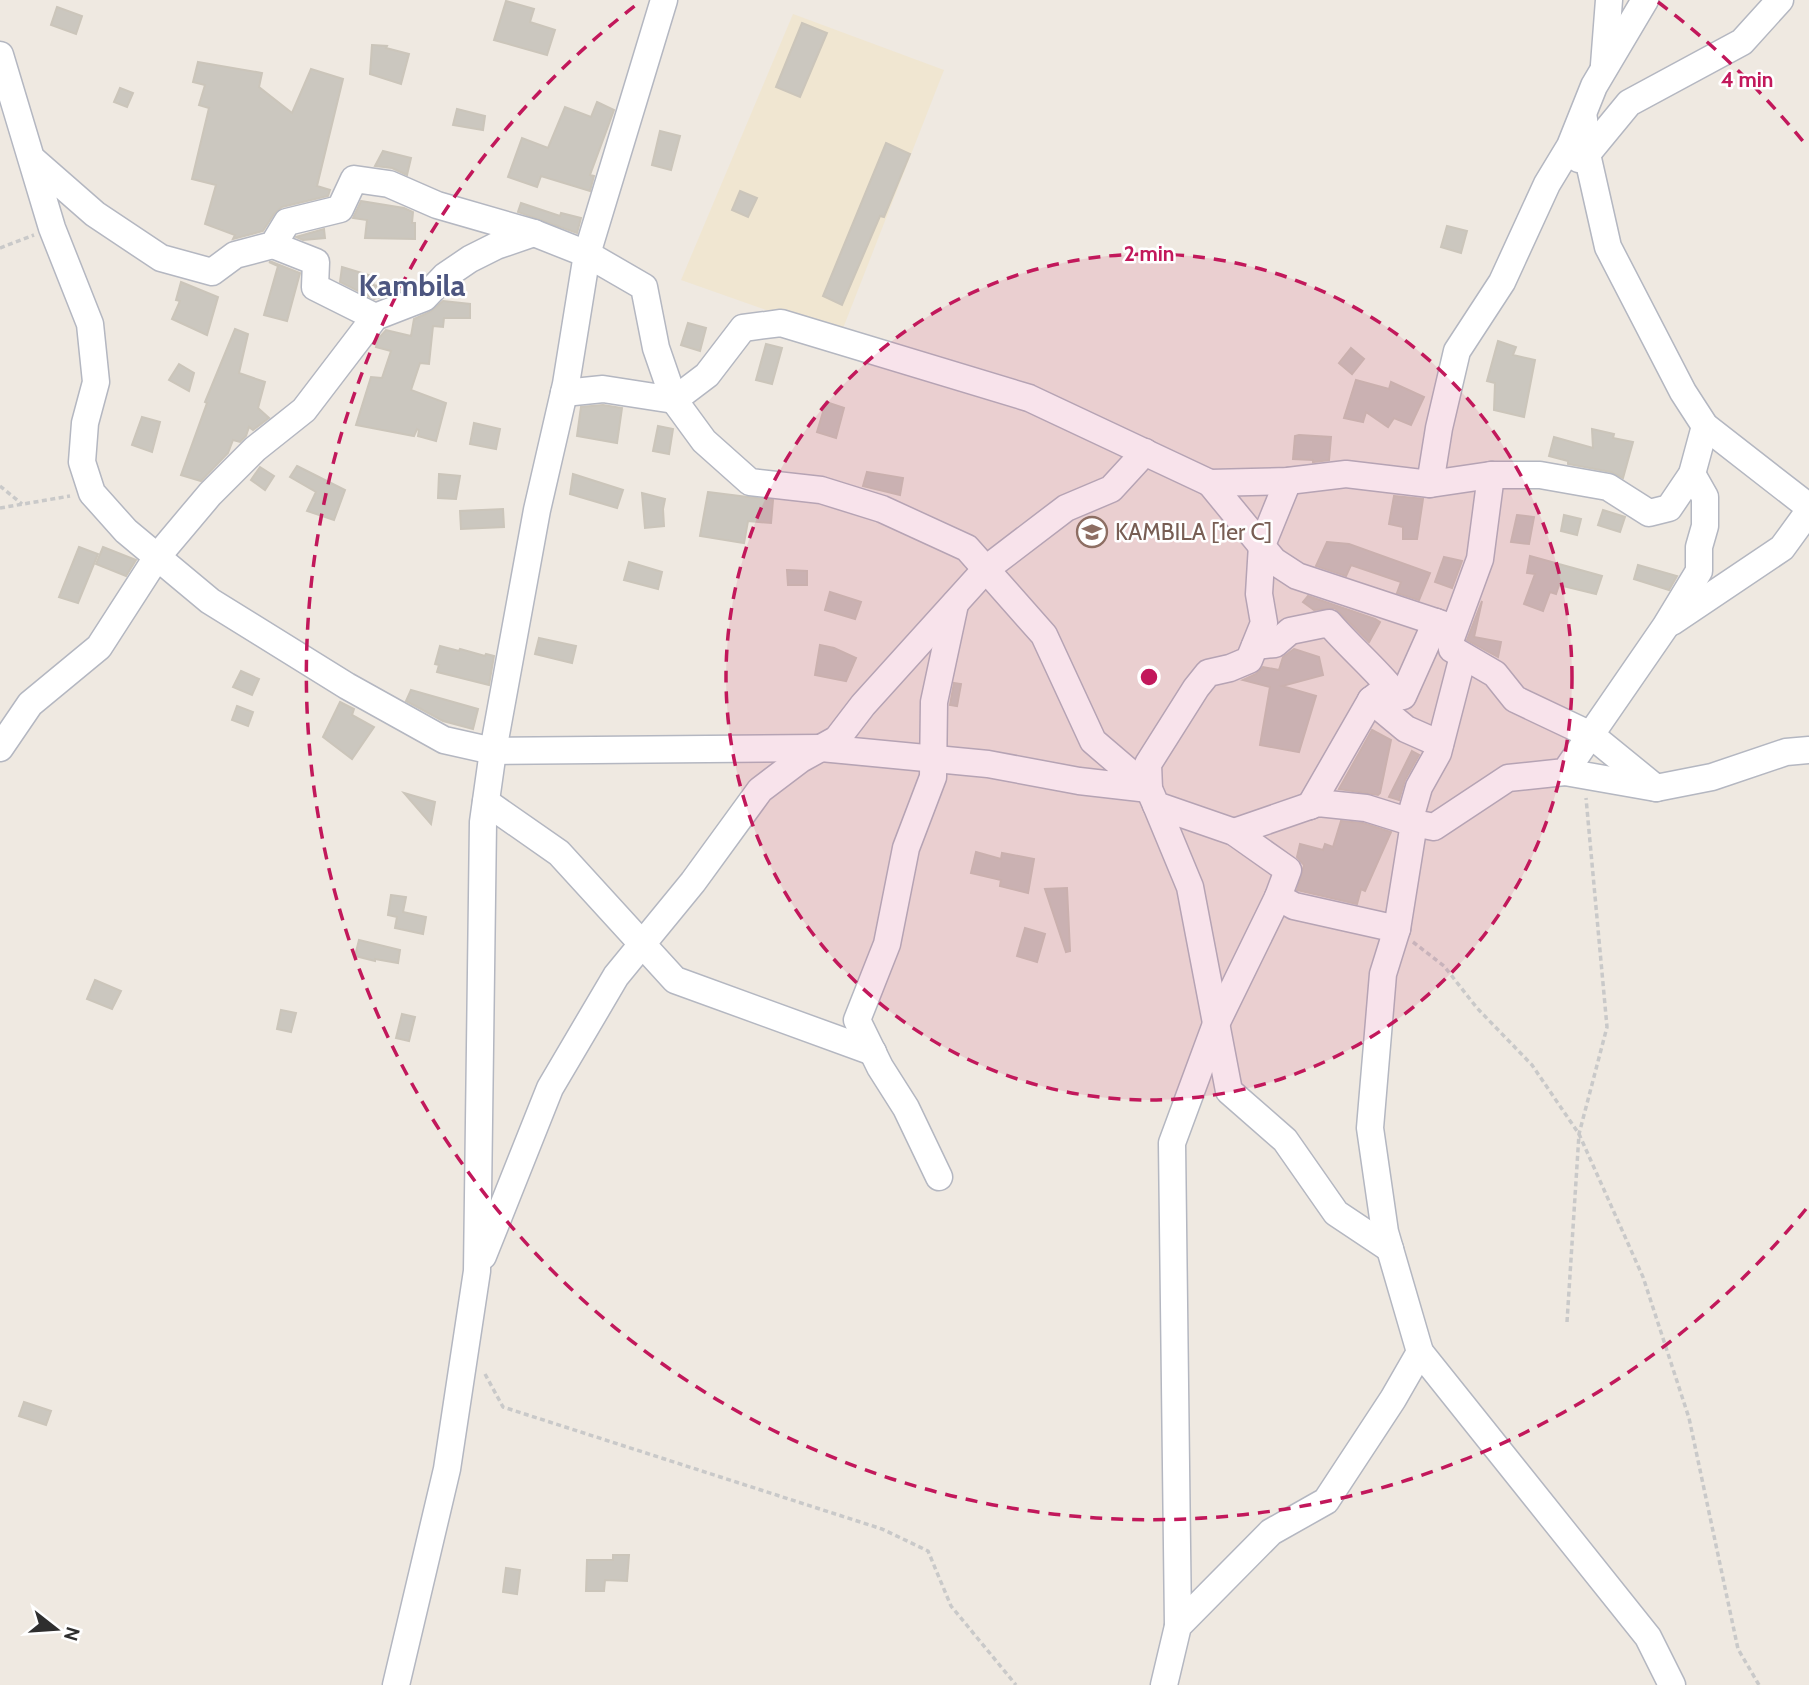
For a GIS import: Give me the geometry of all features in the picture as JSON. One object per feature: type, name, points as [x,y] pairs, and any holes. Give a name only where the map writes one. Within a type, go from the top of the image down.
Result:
[{"type":"street","points":[[396,1685],[447,1469],[477,1271],[483,835],[494,751],[537,510],[564,393],[587,254],[664,0]]},
{"type":"street","points":[[1604,71],[1609,0]]},
{"type":"street","points":[[1430,484],[1439,428],[1457,351],[1502,282],[1554,172],[1570,146],[1594,86],[1645,0]]},
{"type":"street","points":[[1554,172],[1587,154],[1629,103],[1742,42],[1780,0]]},
{"type":"street","points":[[0,55],[52,228],[90,324],[96,382],[85,423],[82,462],[92,493],[126,531],[210,601],[346,686],[444,740],[494,751],[821,748],[988,764],[1152,797],[1234,832],[1288,870],[1278,897],[1216,1024],[1172,1143],[1178,1626],[1164,1685]]},
{"type":"street","points":[[1583,114],[1587,154],[1608,247],[1683,392],[1705,426],[1809,509],[1782,548],[1665,627]]},
{"type":"street","points":[[31,158],[95,214],[161,258],[212,272],[235,255],[273,245],[316,262],[315,287],[375,317]]},
{"type":"street","points":[[273,245],[287,222],[340,209],[354,179],[389,184],[437,205],[534,233],[587,254],[644,287],[656,348],[674,400],[705,440],[750,482],[821,490],[882,509],[967,548],[1044,635],[1093,741],[1152,797]]},
{"type":"street","points":[[0,748],[30,705],[99,647],[157,556],[210,494],[255,449],[304,410],[375,317],[424,298],[445,276],[470,259],[496,246],[534,233]]},
{"type":"street","points":[[564,393],[603,389],[674,400],[707,375],[743,328],[781,323],[1029,398],[1210,483],[1274,561],[1297,576],[1450,639],[1495,674],[1515,699],[1591,735],[1656,788]]},
{"type":"street","points":[[1210,483],[1288,481],[1346,474],[1430,484],[1491,475],[1540,475],[1608,488],[1649,513],[1670,508],[1692,474],[1705,426]]},
{"type":"street","points":[[477,1271],[550,1088],[616,976],[693,882],[760,790],[801,759],[837,739],[863,705],[986,569],[1066,508],[1111,489],[1145,452]]},
{"type":"street","points":[[1574,773],[1591,735],[1665,627],[1699,571],[1705,497],[1692,474]]},
{"type":"street","points":[[1491,475],[1480,559],[1450,639],[1440,744],[1438,753],[1419,787],[1411,823],[1397,929],[1383,974],[1370,1128],[1385,1232],[1420,1352],[1648,1637],[1672,1685]]},
{"type":"street","points":[[1288,481],[1262,545],[1259,594],[1264,623],[1249,660],[1208,673],[1196,688],[1148,764],[1152,797],[1189,887],[1229,1091],[1285,1140],[1336,1213],[1390,1249]]},
{"type":"street","points":[[939,1177],[906,1108],[873,1052],[858,1020],[887,944],[906,848],[933,777],[934,702],[955,603]]},
{"type":"street","points":[[1255,646],[1275,644],[1290,631],[1329,623],[1353,650],[1369,662],[1389,687],[1371,701],[1310,806]]},
{"type":"street","points":[[1371,701],[1403,696],[1450,639]]},
{"type":"street","points":[[1371,701],[1406,729],[1440,744]]},
{"type":"street","points":[[1234,832],[1318,803],[1366,808],[1411,823],[1434,827],[1508,778],[1574,773],[1656,788],[1712,777],[1786,752],[1809,750]]},
{"type":"street","points":[[486,802],[559,853],[675,980],[873,1052]]},
{"type":"street","points":[[1278,897],[1294,906],[1397,929]]},
{"type":"street","points":[[1178,1626],[1271,1532],[1326,1501],[1393,1399],[1420,1352]]},
{"type":"path","points":[[0,486],[22,503]]},
{"type":"path","points":[[0,508],[92,493]]},
{"type":"path","points":[[1567,1322],[1579,1134],[1607,1027],[1574,773]]},
{"type":"path","points":[[1397,929],[1444,966],[1477,1008],[1532,1065],[1579,1134],[1643,1277],[1689,1418],[1738,1649],[1759,1685]]},
{"type":"path","points":[[466,1342],[503,1407],[881,1529],[928,1551],[951,1606],[1016,1685]]},
{"type":"shaded area","points":[[793,14],[944,70],[840,336],[681,280]]},
{"type":"building","points":[[506,1],[534,9],[530,22],[555,30],[547,55],[494,40]]},
{"type":"building","points":[[57,7],[82,16],[76,34],[51,25]]},
{"type":"building","points":[[802,23],[827,33],[800,97],[776,87]]},
{"type":"building","points":[[372,45],[387,46],[386,48],[409,54],[401,84],[370,74]]},
{"type":"building","points":[[198,62],[262,73],[259,87],[292,113],[311,69],[343,79],[317,186],[330,190],[328,196],[282,207],[263,231],[233,239],[235,235],[205,224],[216,185],[192,179],[209,108],[199,105],[205,85],[193,82]]},
{"type":"building","points":[[120,88],[133,93],[127,107],[114,102]]},
{"type":"building","points":[[597,102],[614,110],[590,175],[594,176],[590,191],[541,176],[537,187],[508,177],[522,138],[548,148],[565,107],[591,117]]},
{"type":"building","points":[[457,109],[485,116],[483,130],[453,125]]},
{"type":"building","points":[[660,131],[680,136],[671,170],[652,165]]},
{"type":"building","points":[[886,143],[910,154],[884,217],[880,216],[842,305],[823,296]]},
{"type":"building","points":[[383,151],[411,158],[407,175],[392,168],[375,166]]},
{"type":"building","points":[[740,191],[757,198],[748,217],[732,210]]},
{"type":"building","points":[[361,201],[413,212],[415,239],[365,238],[367,220],[353,218]]},
{"type":"building","points":[[521,203],[560,216],[561,213],[581,218],[577,233],[518,212]]},
{"type":"building","points":[[1447,226],[1467,231],[1461,253],[1441,247]]},
{"type":"building","points":[[324,229],[325,238],[303,240],[296,237]]},
{"type":"building","points":[[269,262],[300,273],[287,321],[264,315],[278,266]]},
{"type":"building","points":[[342,267],[375,277],[373,285],[402,290],[374,299],[340,282]]},
{"type":"building","points":[[181,282],[218,297],[207,335],[172,319],[180,301],[176,300]]},
{"type":"building","points":[[443,301],[470,304],[470,318],[444,318],[443,327],[433,326],[429,364],[420,363],[411,390],[446,403],[436,441],[418,436],[417,429],[414,436],[356,425],[371,377],[382,378],[391,351],[376,347],[378,339],[386,330],[411,336],[414,319],[430,312]]},
{"type":"building","points":[[688,323],[706,328],[700,351],[681,345]]},
{"type":"building","points":[[235,329],[248,334],[239,373],[265,382],[258,408],[269,418],[253,430],[249,427],[240,442],[233,440],[228,453],[201,481],[181,475],[207,403],[205,402]]},
{"type":"building","points":[[1498,341],[1516,347],[1513,355],[1535,360],[1524,417],[1494,410],[1495,383],[1487,381]]},
{"type":"building","points":[[766,344],[782,348],[772,384],[756,380]]},
{"type":"building","points":[[1351,348],[1364,359],[1352,374],[1339,363]]},
{"type":"building","points":[[179,364],[194,373],[189,391],[169,380]]},
{"type":"building","points":[[1356,380],[1389,389],[1391,382],[1424,397],[1411,425],[1394,418],[1388,427],[1366,412],[1363,422],[1344,418]]},
{"type":"building","points":[[826,402],[844,408],[836,438],[817,432]]},
{"type":"building","points":[[603,405],[622,408],[617,443],[577,436],[581,407]]},
{"type":"building","points":[[142,417],[160,422],[152,452],[132,445]]},
{"type":"building","points":[[474,423],[500,429],[496,449],[470,444]]},
{"type":"building","points":[[658,426],[673,429],[669,454],[653,451]]},
{"type":"building","points":[[1592,429],[1614,434],[1613,438],[1633,442],[1623,478],[1611,472],[1568,464],[1568,461],[1549,456],[1554,437],[1593,448]]},
{"type":"building","points":[[1295,436],[1331,437],[1329,460],[1313,462],[1293,459]]},
{"type":"building","points":[[297,466],[345,490],[334,520],[307,511],[316,492],[290,477]]},
{"type":"building","points":[[260,467],[274,476],[265,490],[251,480]]},
{"type":"building","points":[[867,472],[903,478],[900,495],[863,486]]},
{"type":"building","points":[[439,474],[460,476],[456,499],[438,498]]},
{"type":"building","points":[[573,474],[623,490],[617,508],[570,494]]},
{"type":"building","points":[[708,492],[773,500],[771,523],[748,521],[744,543],[700,536]]},
{"type":"building","points":[[642,493],[665,499],[664,526],[645,528]]},
{"type":"building","points":[[1394,496],[1423,499],[1417,539],[1403,539],[1403,527],[1389,524]]},
{"type":"building","points":[[503,509],[504,527],[461,529],[460,511]]},
{"type":"building","points":[[1603,510],[1625,517],[1620,532],[1598,525]]},
{"type":"building","points":[[1517,515],[1534,517],[1529,544],[1511,542]]},
{"type":"building","points":[[1564,515],[1581,519],[1577,535],[1561,531]]},
{"type":"building","points":[[1327,542],[1349,544],[1430,573],[1419,600],[1397,593],[1401,582],[1351,565],[1346,576],[1316,566]]},
{"type":"building","points":[[79,547],[98,554],[78,603],[59,597]]},
{"type":"building","points":[[103,547],[136,560],[126,576],[96,564]]},
{"type":"building","points":[[1530,556],[1602,576],[1596,594],[1559,585],[1556,594],[1550,592],[1543,611],[1524,604],[1535,574],[1527,573]]},
{"type":"building","points":[[1444,557],[1462,561],[1452,588],[1435,582]]},
{"type":"building","points":[[629,562],[662,572],[658,589],[624,580]]},
{"type":"building","points":[[1638,565],[1677,576],[1669,590],[1634,579]]},
{"type":"building","points":[[787,570],[807,571],[807,585],[788,585]]},
{"type":"building","points":[[830,592],[861,602],[855,619],[825,610]]},
{"type":"building","points":[[1308,596],[1380,622],[1369,642],[1335,608],[1314,610],[1303,602]]},
{"type":"building","points":[[1482,601],[1474,637],[1501,642],[1498,657],[1467,640]]},
{"type":"building","points":[[539,638],[576,646],[572,663],[535,654]]},
{"type":"building","points":[[820,645],[856,658],[846,681],[815,675]]},
{"type":"building","points":[[440,646],[494,656],[489,685],[437,672],[439,665],[435,664]]},
{"type":"building","points":[[1294,649],[1319,657],[1323,675],[1282,686],[1316,696],[1299,752],[1260,745],[1270,687],[1243,680],[1263,667],[1279,670],[1283,657]]},
{"type":"building","points":[[241,671],[259,679],[252,695],[233,687]]},
{"type":"building","points":[[954,683],[961,684],[957,706],[950,705]]},
{"type":"building","points":[[411,690],[478,709],[473,729],[443,721],[406,701]]},
{"type":"building","points":[[340,702],[354,709],[352,715],[374,727],[352,759],[323,737]]},
{"type":"building","points":[[237,706],[253,712],[248,726],[232,720]]},
{"type":"building","points":[[1372,730],[1391,740],[1380,793],[1378,795],[1339,789]]},
{"type":"building","points":[[1412,751],[1419,755],[1405,780],[1399,800],[1389,797]]},
{"type":"building","points":[[404,793],[435,802],[431,824]]},
{"type":"building","points":[[1341,821],[1363,823],[1391,832],[1365,891],[1361,889],[1357,904],[1297,890],[1304,865],[1297,857],[1300,844],[1323,850],[1325,844],[1333,847]]},
{"type":"building","points":[[976,852],[1001,859],[1002,853],[1034,859],[1028,893],[1000,886],[1001,880],[971,873]]},
{"type":"building","points":[[1067,888],[1070,951],[1066,952],[1045,889]]},
{"type":"building","points":[[391,895],[406,897],[403,912],[426,917],[423,934],[395,928],[397,917],[388,915]]},
{"type":"building","points":[[1025,928],[1045,934],[1037,962],[1017,956]]},
{"type":"building","points":[[359,940],[400,950],[398,963],[355,956]]},
{"type":"building","points":[[95,980],[121,991],[112,1009],[87,999]]},
{"type":"building","points":[[281,1010],[296,1013],[291,1032],[277,1029]]},
{"type":"building","points":[[402,1014],[415,1017],[409,1041],[396,1038]]},
{"type":"building","points":[[24,1402],[51,1411],[46,1425],[19,1416]]},
{"type":"building","points":[[613,1555],[629,1555],[627,1581],[605,1580],[604,1591],[586,1591],[587,1560],[613,1560]]},
{"type":"building","points":[[506,1568],[520,1570],[517,1594],[503,1592]]},
{"type":"place","name":"KAMBILA [1er C]","points":[[1092,532]]},
{"type":"district","name":"Kambila","points":[[412,285]]}]
